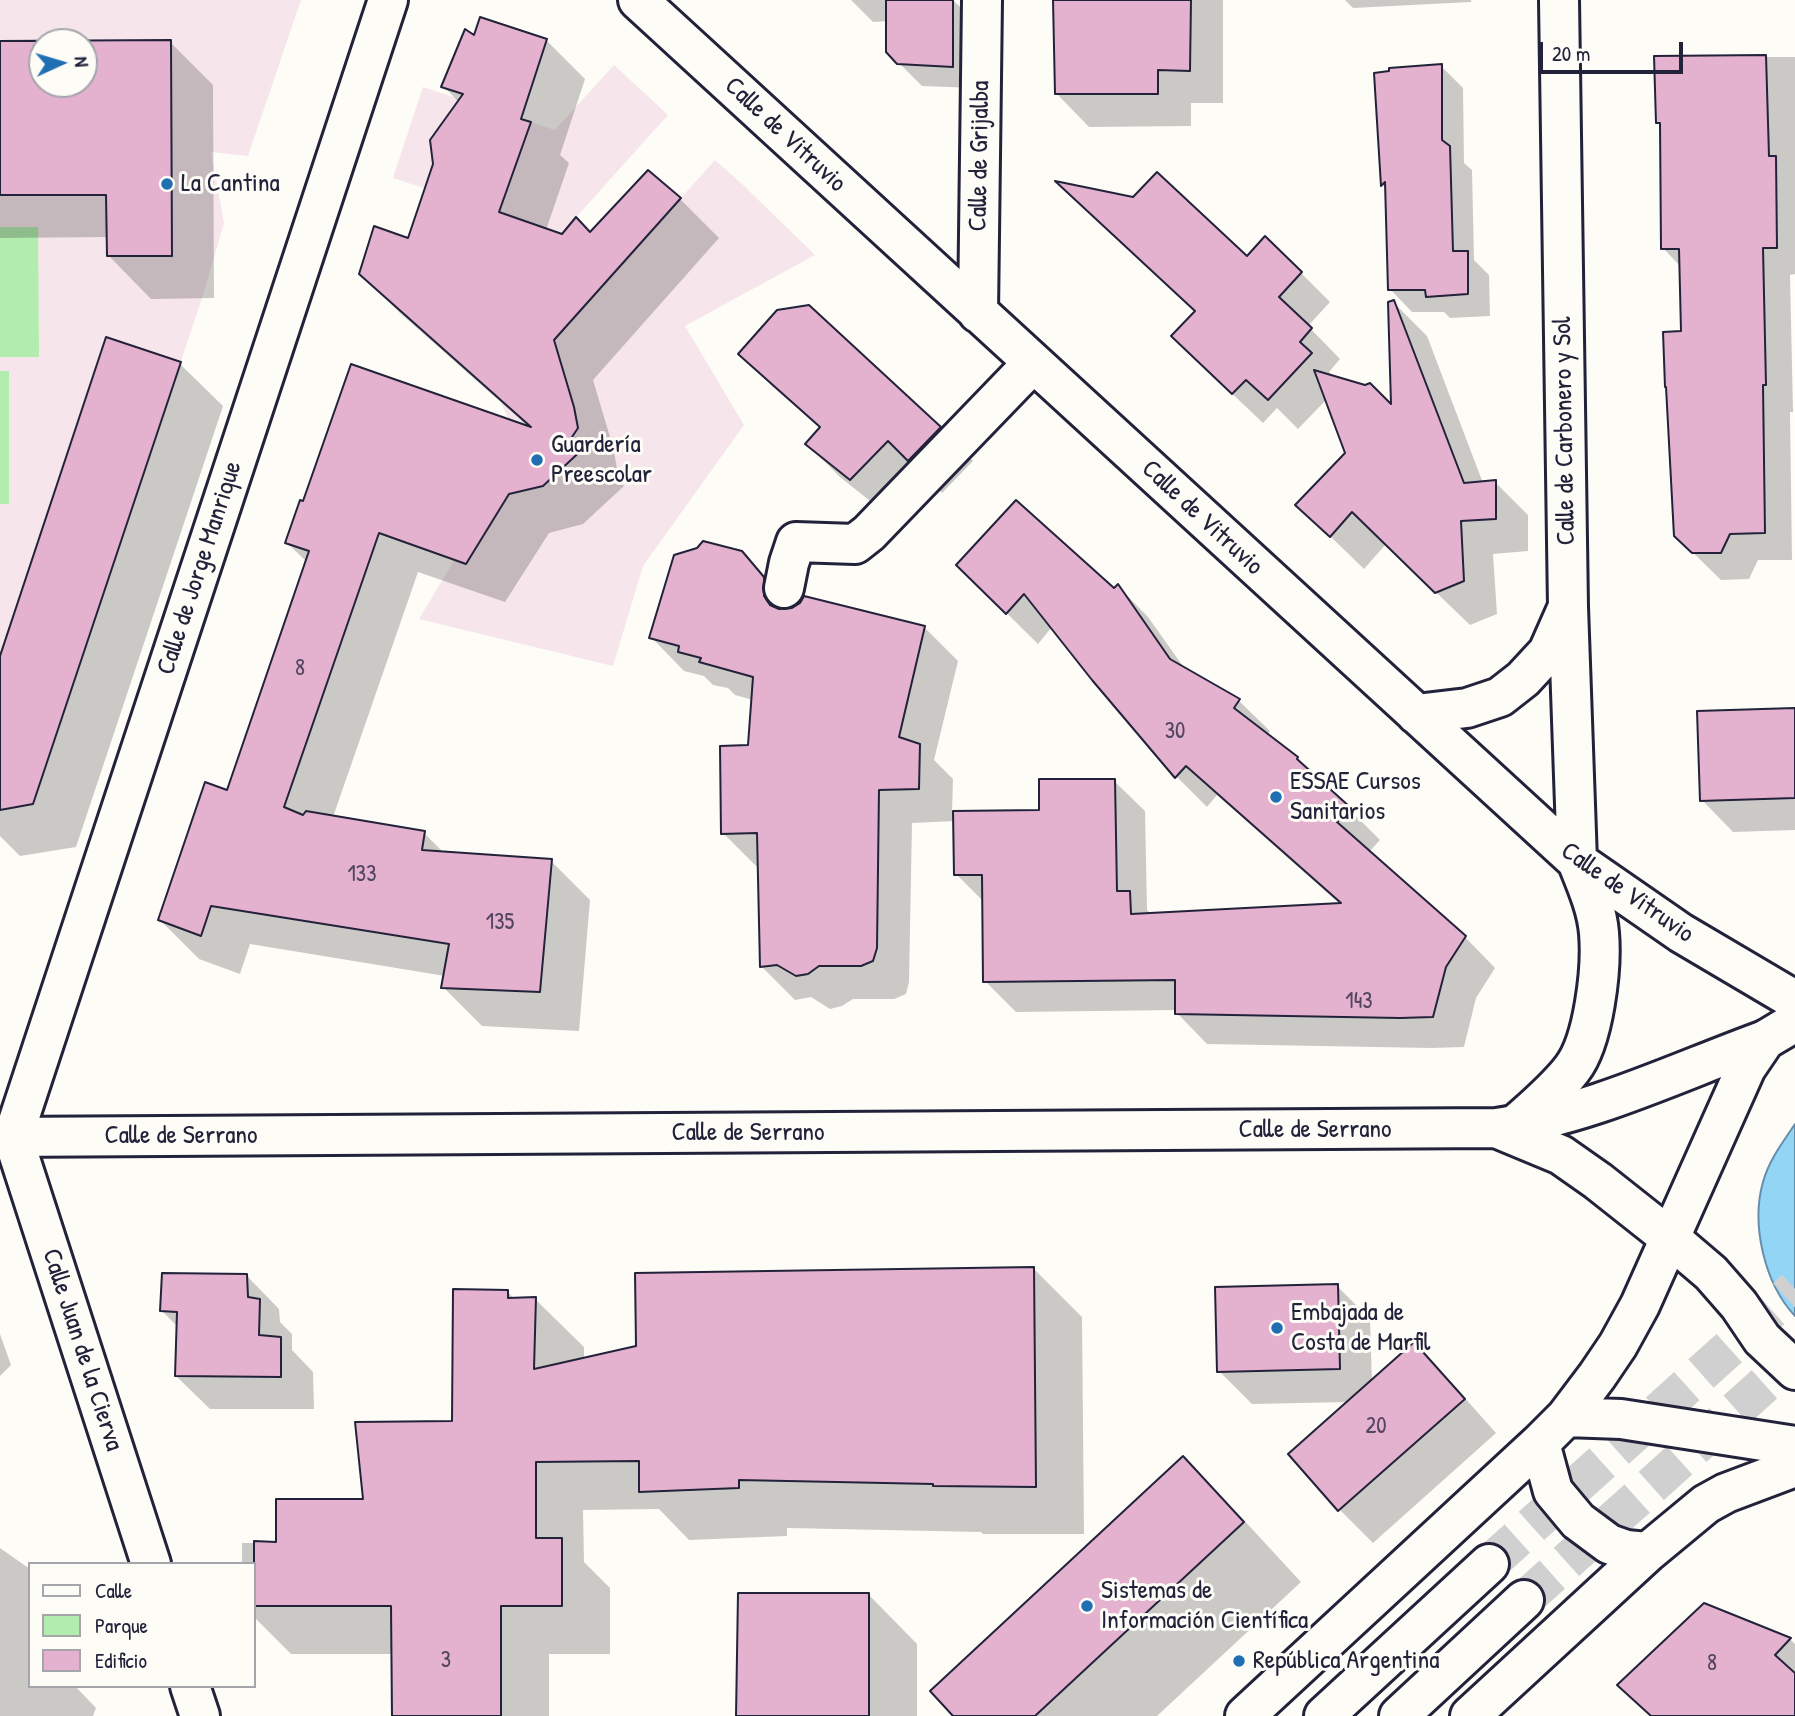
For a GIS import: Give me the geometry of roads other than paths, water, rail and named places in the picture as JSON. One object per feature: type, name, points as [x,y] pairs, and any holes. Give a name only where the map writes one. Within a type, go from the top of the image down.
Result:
[{"type":"street","name":"Calle de Jorge Manrique","points":[[7,1137],[388,0]]},
{"type":"street","name":"Calle de Vitruvio","points":[[638,0],[1577,861],[1681,933],[1795,998]]},
{"type":"street","name":"Calle de Grijalba","points":[[978,313],[982,0]]},
{"type":"street","name":"Calle de Carbonero y Sol","points":[[1559,0],[1567,607],[1577,861]]},
{"type":"street","points":[[784,588],[796,541],[855,544],[869,533],[1033,363]]},
{"type":"street","points":[[1416,714],[1467,708],[1500,697],[1523,679],[1548,652],[1567,607]]},
{"type":"street","points":[[1505,1127],[1554,1089],[1573,1068],[1585,1045],[1599,965],[1599,932],[1591,898],[1577,861]]},
{"type":"street","name":"Calle de Serrano","points":[[7,1137],[1505,1127],[1569,1113],[1637,1089],[1780,1031]]},
{"type":"street","points":[[1245,1716],[1553,1430],[1597,1376],[1640,1305],[1746,1068],[1780,1031]]},
{"type":"street","name":"Calle de Serrano","points":[[1505,1127],[1561,1156],[1598,1181],[1670,1238],[1711,1273],[1762,1339],[1795,1370]]},
{"type":"street","name":"Calle Juan de la Cierva","points":[[7,1137],[150,1562]]},
{"type":"street","points":[[1553,1430],[1621,1419],[1795,1446]]},
{"type":"street","points":[[1553,1430],[1553,1491],[1578,1521],[1609,1544],[1626,1550],[1648,1552]]},
{"type":"street","points":[[1470,1716],[1648,1552],[1706,1504],[1744,1485],[1795,1467]]},
{"type":"street","points":[[1744,1485],[1775,1481],[1795,1483]]},
{"type":"street","points":[[1324,1716],[1489,1564]]},
{"type":"street","points":[[1399,1716],[1524,1600]]},
{"type":"street","points":[[191,1688],[200,1716]]},
{"type":"water","points":[[1795,1124],[1795,1316],[1775,1287],[1768,1270],[1759,1216],[1763,1182],[1769,1166]]},
{"type":"tunnel","points":[[1489,1564],[1795,1289]]},
{"type":"tunnel","points":[[1524,1600],[1795,1357]]},
{"type":"place","name":"La Cantina","points":[[167,184]]},
{"type":"place","name":"Guardería Preescolar","points":[[537,460]]},
{"type":"place","name":"ESSAE Cursos Sanitarios","points":[[1276,797]]},
{"type":"place","name":"Embajada de Costa de Marfil","points":[[1277,1328]]},
{"type":"place","name":"Sistemas de Información Científica","points":[[1087,1606]]},
{"type":"place","name":"República Argentina","points":[[1239,1661]]}]
